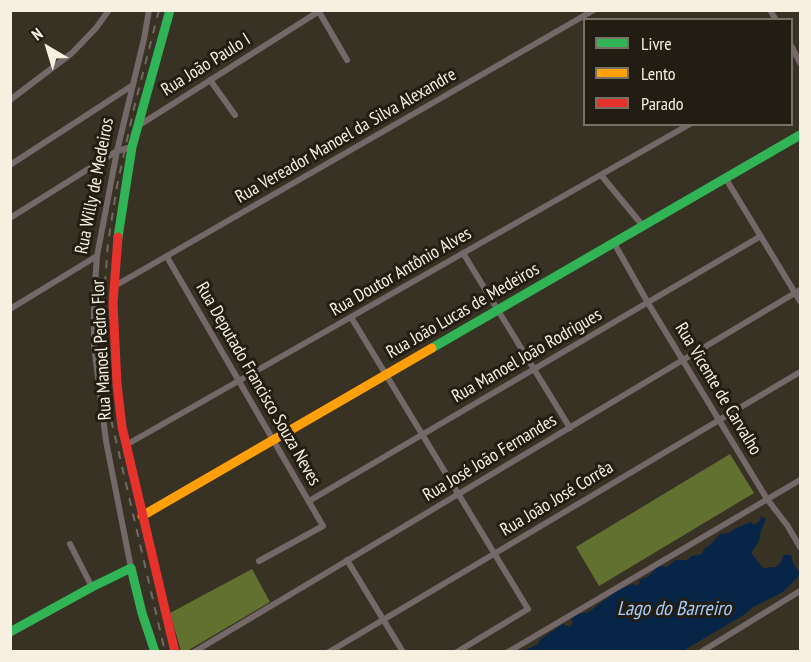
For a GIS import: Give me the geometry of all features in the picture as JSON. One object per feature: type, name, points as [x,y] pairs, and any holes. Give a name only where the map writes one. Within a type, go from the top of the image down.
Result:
[{"type":"street","points":[[10,100],[72,53],[96,28],[109,10]]},
{"type":"street","name":"Rua Manoel Pedro Flor","points":[[170,10],[132,147],[118,228],[113,287],[113,322],[122,426],[174,647]]},
{"type":"street","name":"Rua Vereador Manoel da Silva Alexandre","points":[[113,287],[594,10]]},
{"type":"street","name":"Rua Willy de Medeiros","points":[[149,11],[117,151],[97,256],[93,327],[111,467],[131,568],[154,649]]},
{"type":"street","points":[[319,11],[347,60]]},
{"type":"street","name":"Rua João Paulo I","points":[[138,126],[319,11]]},
{"type":"street","points":[[210,80],[235,115]]},
{"type":"street","points":[[10,165],[133,85]]},
{"type":"street","name":"Rua Doutor Antônio Alves","points":[[126,445],[687,126]]},
{"type":"street","name":"Rua João Lucas de Medeiros","points":[[142,516],[801,135]]},
{"type":"street","points":[[10,218],[117,151],[132,147]]},
{"type":"street","points":[[601,175],[643,226]]},
{"type":"street","points":[[726,179],[798,292],[801,301]]},
{"type":"street","name":"Rua Manoel João Rodrigues","points":[[309,501],[761,236]]},
{"type":"street","name":"Rua Vicente de Carvalho","points":[[614,243],[682,361],[767,499],[801,547]]},
{"type":"street","points":[[464,254],[570,428]]},
{"type":"street","points":[[10,309],[97,256]]},
{"type":"street","name":"Rua Deputado Francisco Souza Neves","points":[[167,257],[323,526],[259,561]]},
{"type":"street","name":"Rua José João Fernandes","points":[[194,651],[798,292]]},
{"type":"street","points":[[351,317],[528,609],[470,648],[457,651]]},
{"type":"street","name":"Rua João José Corrêa","points":[[329,651],[801,372]]},
{"type":"street","points":[[508,651],[801,480]]},
{"type":"street","points":[[70,544],[93,587]]},
{"type":"street","points":[[348,560],[403,651]]},
{"type":"street","points":[[10,632],[131,568]]},
{"type":"street","points":[[704,651],[801,591]]},
{"type":"street","points":[[154,649],[174,647]]},
{"type":"green space","points":[[730,454],[754,493],[599,586],[576,547]]},
{"type":"green space","points":[[252,569],[270,602],[187,651],[181,651],[170,613]]},
{"type":"water","name":"Lago do Barreiro","points":[[761,516],[766,519],[759,541],[751,553],[763,568],[776,567],[782,561],[783,555],[791,555],[800,575],[783,592],[753,607],[683,651],[519,652],[538,644],[540,640],[563,624],[570,627],[573,623],[571,619],[578,614],[589,612],[616,591],[633,584],[636,586],[658,566],[667,567],[675,560],[687,560],[691,556],[702,554],[704,549],[720,534],[729,533],[751,522],[754,525],[760,521]]},
{"type":"railway","points":[[159,10],[117,186],[108,243],[104,297],[111,419],[165,652]]},
{"type":"traffic: fast","points":[[118,237],[132,147],[170,10]]},
{"type":"traffic: fast","points":[[432,348],[800,135]]},
{"type":"traffic: fast","points":[[10,632],[131,568],[155,652]]},
{"type":"traffic: slow","points":[[142,516],[432,348]]},
{"type":"traffic: jam","points":[[118,237],[113,303],[117,384],[122,427],[175,652]]}]
